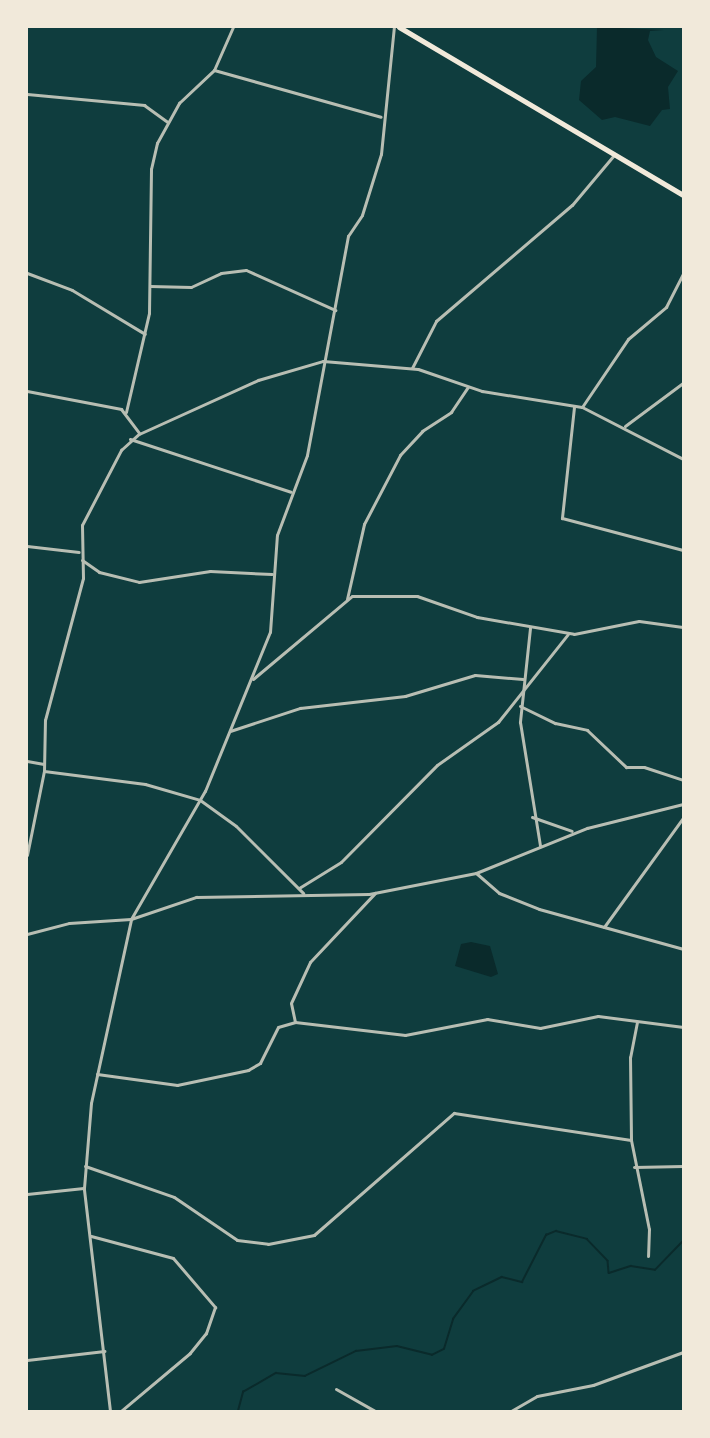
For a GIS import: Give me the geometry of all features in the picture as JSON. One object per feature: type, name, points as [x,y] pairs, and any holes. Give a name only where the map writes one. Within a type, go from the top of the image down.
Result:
[{"type":"main road","points":[[396,27],[683,195]]},
{"type":"street","points":[[139,434],[126,412],[145,334],[150,286],[151,169],[167,122],[214,70],[233,27]]},
{"type":"street","points":[[110,1411],[92,1236],[84,1188],[97,1074],[131,919],[200,800],[270,632],[272,574],[291,492],[307,454],[348,236],[362,215],[381,154],[381,117],[396,27]]},
{"type":"street","points":[[214,70],[381,117]]},
{"type":"street","points":[[27,94],[144,105],[167,122]]},
{"type":"street","points":[[412,368],[429,328],[566,212],[614,155]]},
{"type":"street","points":[[150,286],[191,287],[221,273],[246,270],[335,310]]},
{"type":"street","points":[[27,273],[72,290],[145,334]]},
{"type":"street","points":[[582,407],[617,352],[666,307],[683,273]]},
{"type":"street","points":[[27,855],[44,771],[45,720],[75,618],[82,560],[79,552],[88,512],[130,439],[258,380],[323,361],[412,368],[468,387],[582,407],[625,426],[683,459]]},
{"type":"street","points":[[625,426],[683,383]]},
{"type":"street","points":[[251,680],[346,599],[364,524],[400,455],[422,430],[451,411],[468,387]]},
{"type":"street","points":[[27,391],[126,412]]},
{"type":"street","points":[[574,406],[562,518],[683,550]]},
{"type":"street","points":[[130,439],[291,492]]},
{"type":"street","points":[[27,546],[79,552]]},
{"type":"street","points":[[82,560],[99,572],[139,582],[210,571],[272,574]]},
{"type":"street","points":[[346,599],[417,596],[467,615],[568,634],[639,621],[683,627]]},
{"type":"street","points":[[531,627],[520,706],[532,817],[540,846]]},
{"type":"street","points":[[299,888],[371,837],[437,765],[498,722],[568,634]]},
{"type":"street","points":[[230,731],[300,708],[405,696],[475,675],[523,679]]},
{"type":"street","points":[[520,706],[555,723],[587,730],[626,767],[683,780]]},
{"type":"street","points":[[27,761],[44,764]]},
{"type":"street","points":[[44,771],[145,784],[200,800],[236,826],[303,893]]},
{"type":"street","points":[[27,934],[69,923],[131,919],[196,897],[375,892],[476,873],[575,832],[683,804]]},
{"type":"street","points":[[532,817],[575,832]]},
{"type":"street","points":[[604,927],[683,818]]},
{"type":"street","points":[[476,873],[516,901],[683,949]]},
{"type":"street","points":[[295,1022],[291,1003],[310,962],[375,892]]},
{"type":"street","points":[[97,1074],[177,1085],[248,1070],[261,1063],[278,1027],[295,1022],[405,1035],[487,1019],[540,1028],[598,1016],[683,1027]]},
{"type":"street","points":[[637,1022],[630,1057],[631,1140],[633,1167],[648,1221],[648,1256]]},
{"type":"street","points":[[85,1166],[174,1197],[237,1240],[268,1244],[314,1235],[332,1222],[379,1172],[454,1113],[631,1140]]},
{"type":"street","points":[[633,1167],[683,1166]]},
{"type":"street","points":[[27,1194],[84,1188]]},
{"type":"street","points":[[92,1236],[166,1255],[215,1307],[206,1333],[190,1353],[121,1411]]},
{"type":"street","points":[[27,1359],[104,1352]]},
{"type":"street","points":[[511,1411],[537,1396],[593,1385],[683,1352]]},
{"type":"street","points":[[336,1389],[375,1411]]},
{"type":"water","points":[[597,27],[664,30],[650,31],[648,40],[656,57],[678,71],[668,87],[670,109],[662,110],[650,126],[615,117],[602,120],[579,100],[581,81],[596,67]]},
{"type":"water","points":[[471,942],[490,946],[498,974],[491,977],[455,966],[461,944]]},
{"type":"waterway","points":[[238,1411],[243,1392],[276,1373],[305,1376],[356,1351],[397,1346],[432,1355],[444,1349],[453,1319],[473,1291],[502,1277],[522,1282],[546,1235],[556,1231],[587,1239],[608,1261],[609,1273],[631,1266],[655,1270],[683,1241]]}]
